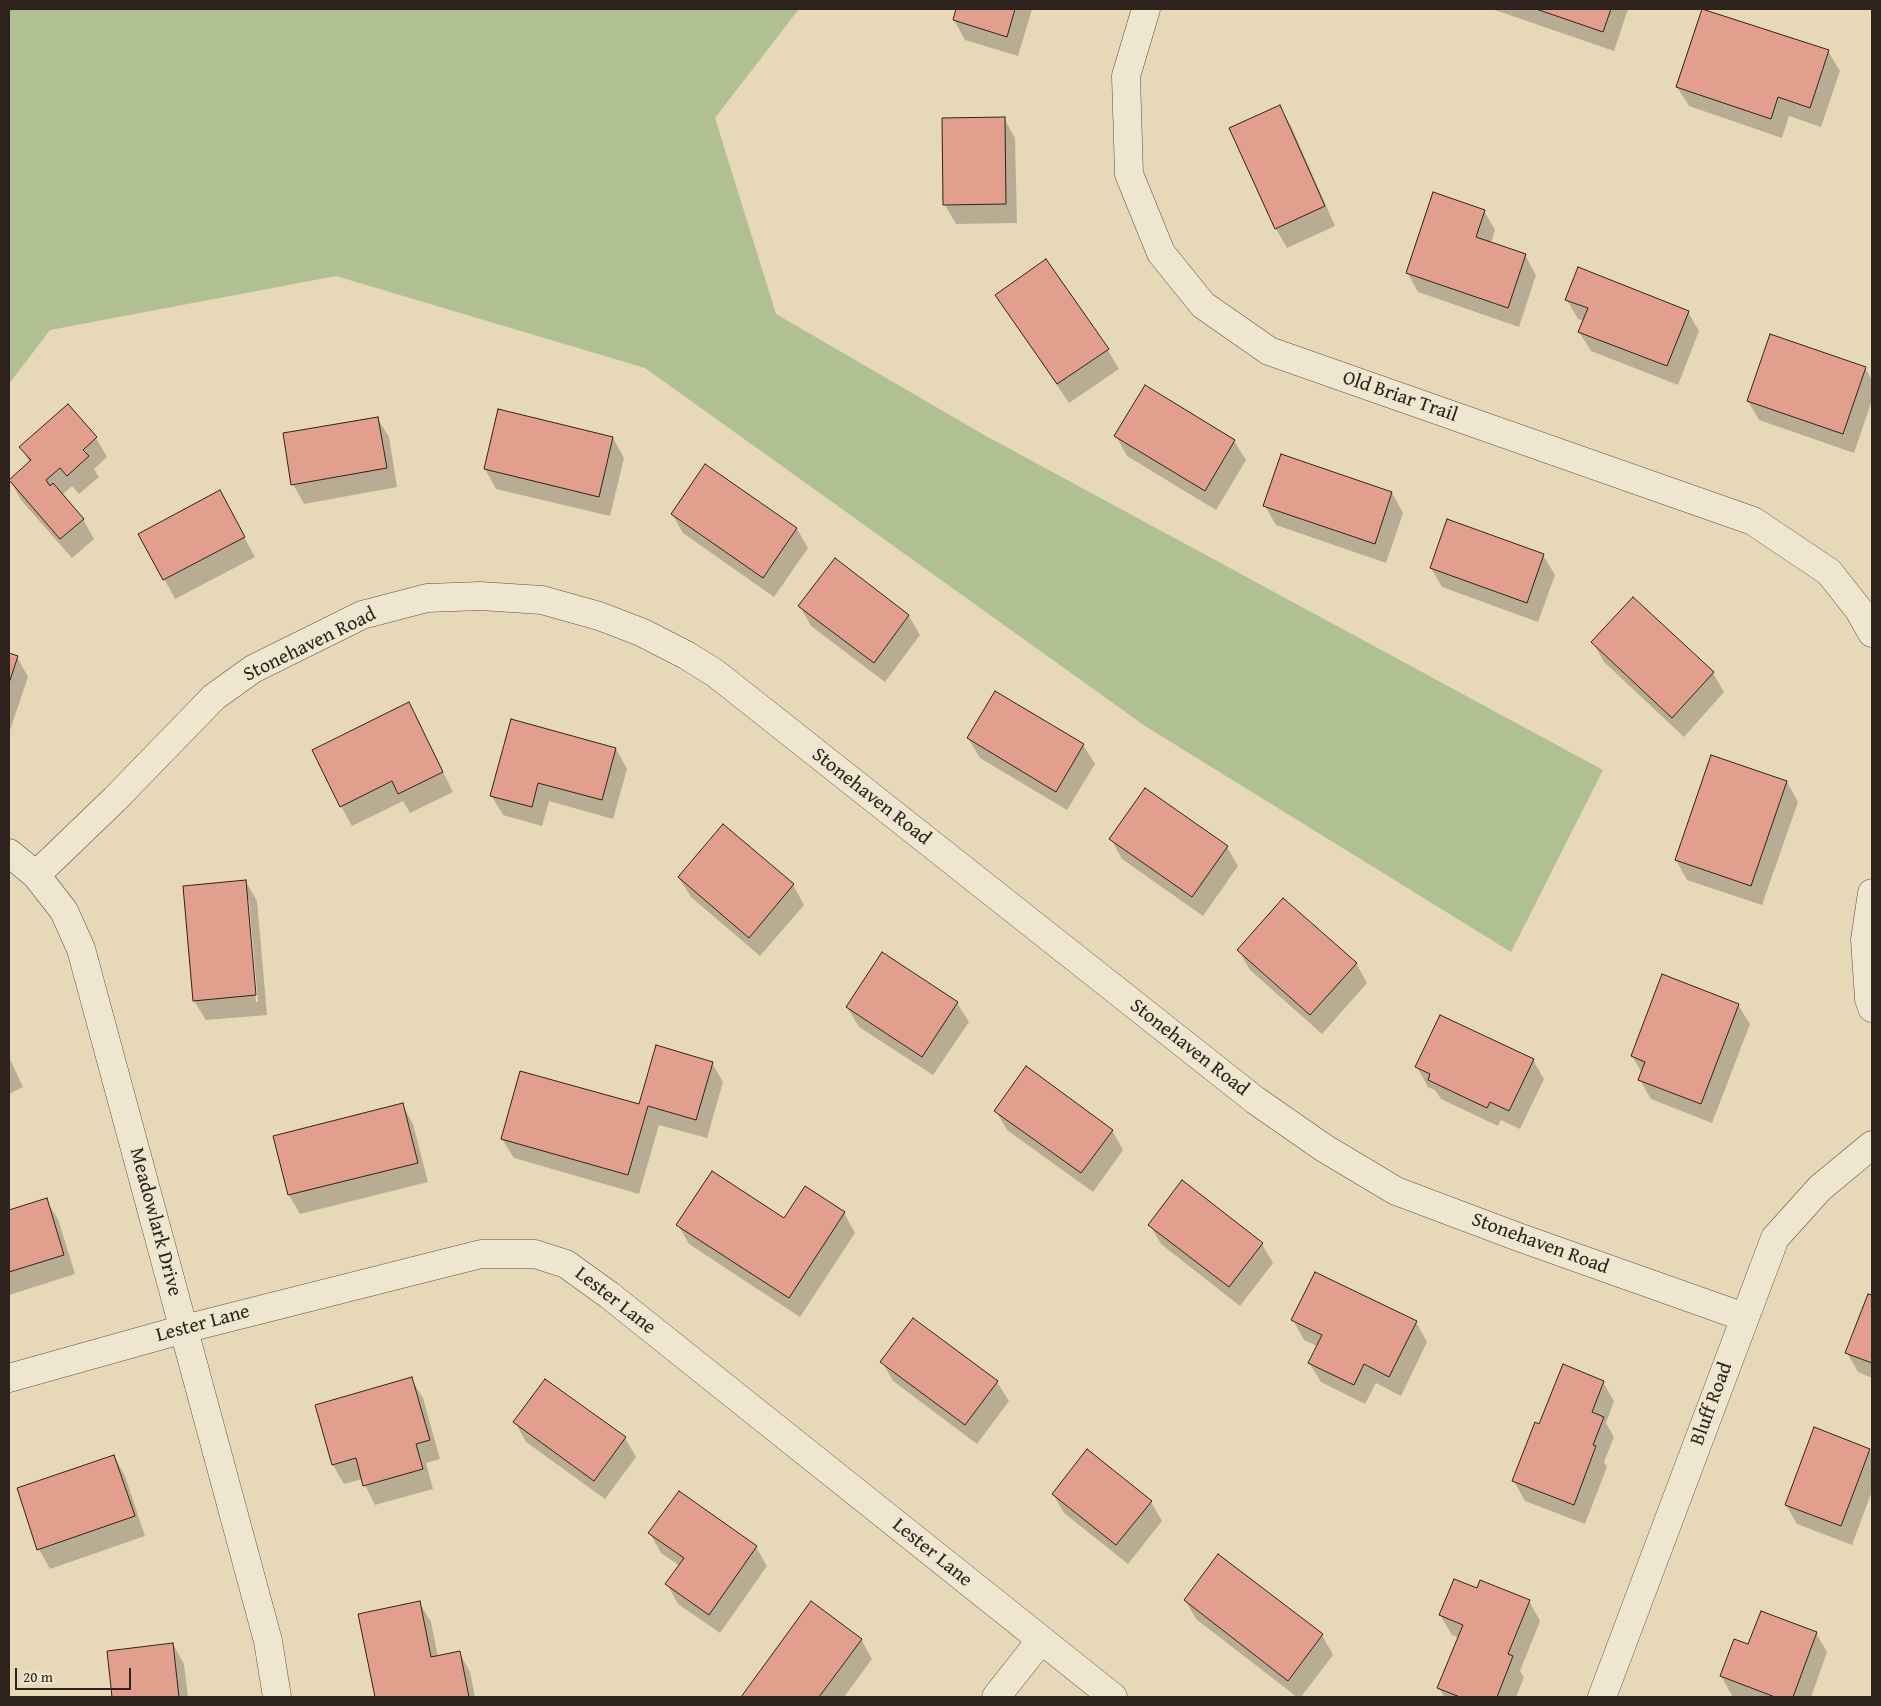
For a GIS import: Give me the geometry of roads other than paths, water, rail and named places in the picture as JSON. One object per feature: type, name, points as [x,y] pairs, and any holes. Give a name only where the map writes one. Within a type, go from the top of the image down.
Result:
[{"type":"street","name":"Old Briar Trail","points":[[1146,9],[1126,76],[1129,174],[1161,253],[1203,305],[1269,351],[1753,521],[1829,572],[1859,610],[1872,633]]},
{"type":"street","name":"Stonehaven Road","points":[[36,875],[115,799],[214,696],[253,669],[362,615],[427,598],[480,596],[542,600],[599,616],[641,632],[686,655],[715,673],[1254,1100],[1324,1148],[1396,1191],[1521,1238],[1744,1317]]},
{"type":"street","points":[[9,852],[36,875]]},
{"type":"street","name":"Meadowlark Drive","points":[[36,875],[64,911],[81,949],[268,1641],[278,1697]]},
{"type":"street","points":[[1872,893],[1864,940],[1869,999],[1872,1008]]},
{"type":"street","name":"Bluff Road","points":[[1602,1697],[1775,1238],[1820,1188],[1872,1145]]},
{"type":"street","name":"Lester Lane","points":[[9,1378],[184,1329],[481,1254],[535,1254],[566,1264],[616,1301],[1113,1697]]},
{"type":"street","points":[[996,1697],[1041,1640]]}]
